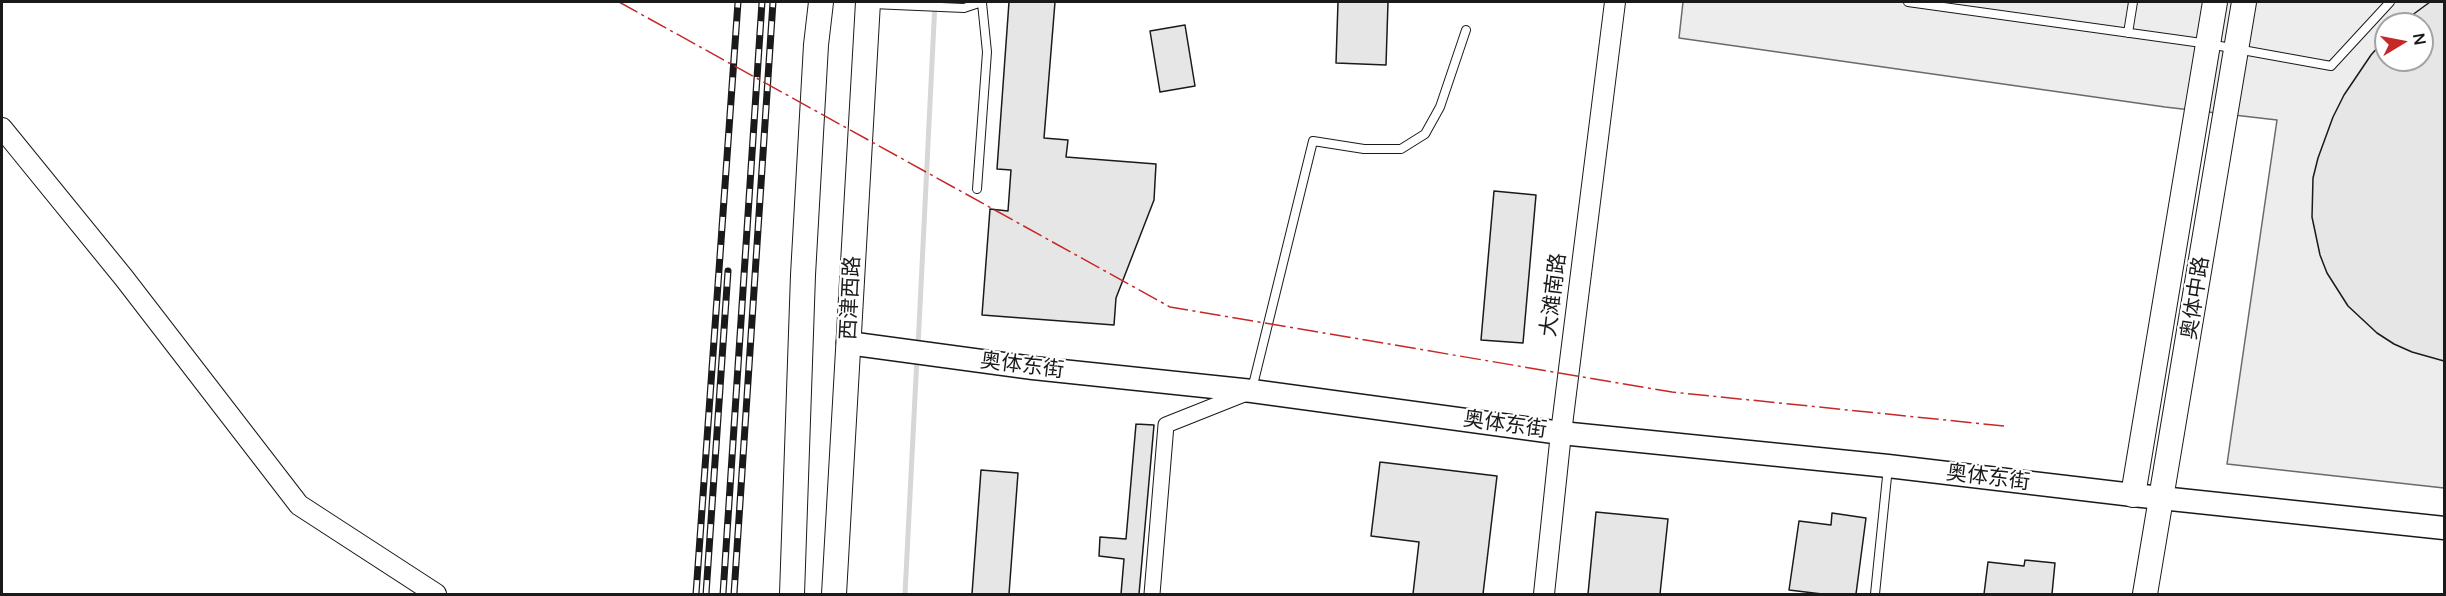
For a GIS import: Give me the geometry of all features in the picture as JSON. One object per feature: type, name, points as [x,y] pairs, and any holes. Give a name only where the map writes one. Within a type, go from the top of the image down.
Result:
[{"type":"main road","points":[[792,594],[803,275],[821,2]]},
{"type":"main road","name":"奥体中路","points":[[2133,495],[2215,2]]},
{"type":"main road","name":"奥体中路","points":[[2145,594],[2238,49],[2244,2]]},
{"type":"main road","name":"西津西路","points":[[834,594],[868,3]]},
{"type":"main road","name":"奥体东街","points":[[848,343],[1033,368],[1251,391],[1561,433],[1888,466],[2445,528]]},
{"type":"street","name":"大滩南路","points":[[1544,594],[1561,433],[1615,2]]},
{"type":"street","points":[[2,128],[124,278],[299,505],[436,594]]},
{"type":"street","points":[[1152,594],[1166,425],[1251,391]]},
{"type":"lane","points":[[868,3],[964,8],[982,2],[987,52],[977,189]]},
{"type":"lane","points":[[1908,2],[1967,6],[2209,44],[2331,66],[2390,2]]},
{"type":"lane","points":[[2128,33],[2133,2]]},
{"type":"lane","points":[[1251,391],[1313,141],[1364,149],[1401,149],[1425,134],[1440,107],[1466,30]]},
{"type":"lane","points":[[1875,594],[1888,466]]},
{"type":"shaded area","points":[[1683,2],[2444,2],[2444,488],[2227,464],[2277,120],[2165,107],[1679,38]]},
{"type":"building","points":[[1009,2],[1055,2],[1044,138],[1068,140],[1066,157],[1156,164],[1154,200],[1116,298],[1114,325],[982,315],[990,209],[1008,211],[1011,170],[997,169]]},
{"type":"building","points":[[1338,2],[1388,2],[1386,65],[1336,63]]},
{"type":"building","points":[[2430,2],[2444,2],[2444,361],[2394,344],[2377,333],[2348,306],[2327,273],[2320,255],[2312,217],[2313,178],[2318,158],[2344,95],[2371,55],[2374,52],[2374,72],[2434,72],[2434,12],[2416,12]]},
{"type":"building","points":[[1185,25],[1195,86],[1160,92],[1150,31]]},
{"type":"building","points":[[1494,191],[1536,195],[1523,343],[1481,340]]},
{"type":"building","points":[[1136,424],[1154,425],[1139,594],[1121,594],[1124,559],[1099,556],[1100,537],[1126,539]]},
{"type":"building","points":[[1380,462],[1497,476],[1483,594],[1413,594],[1419,542],[1371,536]]},
{"type":"building","points":[[981,470],[1018,473],[1009,594],[972,594]]},
{"type":"building","points":[[1596,512],[1668,519],[1660,594],[1588,594]]},
{"type":"building","points":[[1832,513],[1866,518],[1856,594],[1822,594],[1789,590],[1799,521],[1831,525]]},
{"type":"building","points":[[2025,560],[2055,563],[2052,594],[1984,594],[1988,562],[2024,566]]},
{"type":"waterway","points":[[918,347],[935,2]]},
{"type":"waterway","points":[[905,594],[917,357]]},
{"type":"railway","points":[[696,594],[738,2]]},
{"type":"railway","points":[[723,594],[762,2]]},
{"type":"railway","points":[[734,594],[773,2]]},
{"type":"railway","points":[[706,594],[728,271]]},
{"type":"power","points":[[619,2],[1170,307],[1672,392],[2004,426]]}]
